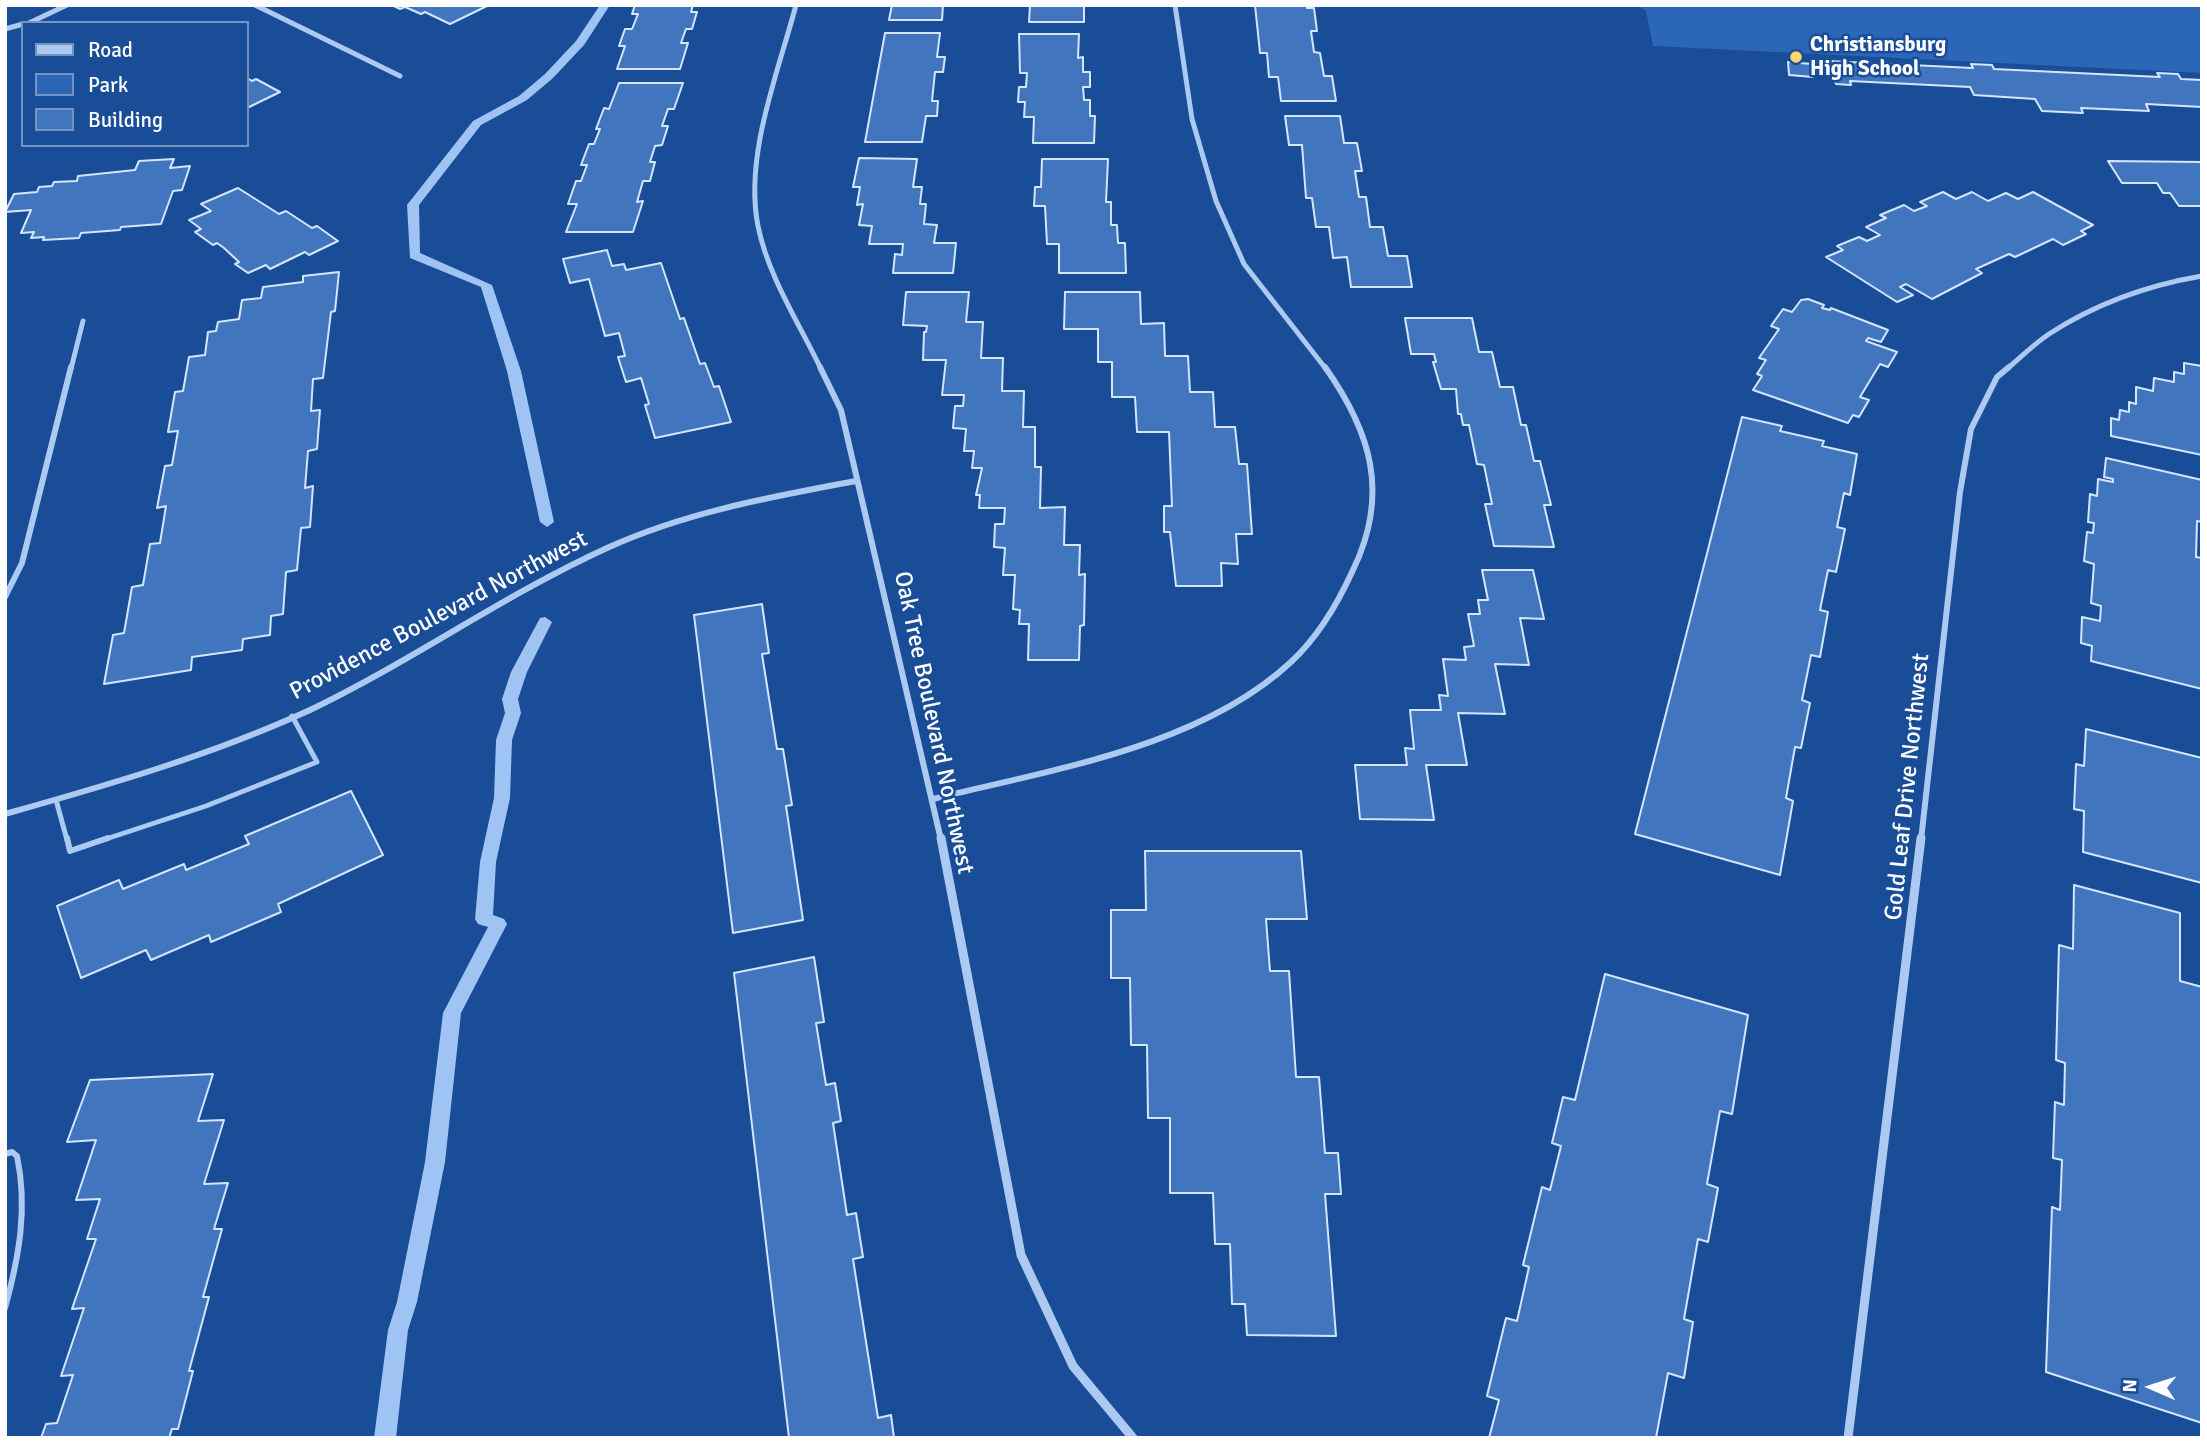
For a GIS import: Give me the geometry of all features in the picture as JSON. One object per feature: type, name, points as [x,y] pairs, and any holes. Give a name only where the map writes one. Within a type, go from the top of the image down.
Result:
[{"type":"street","points":[[33,21],[66,5]]},
{"type":"street","points":[[255,5],[400,76]]},
{"type":"street","name":"Oak Tree Boulevard Northwest","points":[[796,5],[760,141],[754,183],[758,226],[770,265],[841,410],[933,799],[1021,1255],[1073,1366],[1133,1438]]},
{"type":"street","points":[[933,799],[1097,757],[1198,724],[1248,695],[1291,662],[1336,606],[1359,560],[1369,532],[1373,518],[1375,479],[1361,427],[1331,376],[1284,319],[1242,261],[1212,197],[1193,135],[1181,68],[1175,5]]},
{"type":"street","name":"Gold Leaf Drive Northwest","points":[[1848,1438],[1907,962],[1960,492],[1971,429],[1997,377],[2049,334],[2097,307],[2147,288],[2202,276]]},
{"type":"street","points":[[5,597],[22,563],[83,321]]},
{"type":"street","name":"Providence Boulevard Northwest","points":[[5,814],[170,765],[292,716],[346,692],[597,554],[646,532],[744,504],[856,481]]},
{"type":"lane","points":[[56,800],[70,851],[206,806],[317,762],[292,716]]},
{"type":"lane","points":[[5,1154],[12,1152],[19,1166],[22,1209],[19,1243],[5,1308]]},
{"type":"green space","points":[[1637,5],[2202,5],[2202,73],[1653,46],[1646,11]]},
{"type":"building","points":[[392,5],[489,5],[450,24],[425,12],[421,14]]},
{"type":"building","points":[[635,5],[693,5],[691,12],[697,12],[692,29],[686,29],[681,43],[688,43],[680,69],[617,69],[625,46],[619,46],[625,29],[632,29],[638,14],[632,14]]},
{"type":"building","points":[[892,5],[943,5],[942,20],[889,20]]},
{"type":"building","points":[[1030,5],[1084,5],[1084,22],[1029,22]]},
{"type":"building","points":[[1255,5],[1307,5],[1307,8],[1314,8],[1317,31],[1311,31],[1314,52],[1320,53],[1324,76],[1332,76],[1336,101],[1281,101],[1278,77],[1269,77],[1267,53],[1260,53]]},
{"type":"building","points":[[885,33],[940,33],[937,57],[945,57],[943,72],[935,72],[932,101],[938,101],[937,116],[926,116],[922,142],[865,142]]},
{"type":"building","points":[[1019,34],[1079,34],[1078,58],[1083,57],[1083,72],[1090,72],[1090,87],[1083,87],[1084,100],[1090,100],[1090,116],[1095,116],[1094,143],[1033,143],[1034,117],[1024,117],[1025,102],[1018,102],[1019,87],[1026,87],[1027,73],[1020,73]]},
{"type":"building","points":[[1828,61],[1973,68],[1971,64],[1992,65],[1994,69],[2160,77],[2157,73],[2178,74],[2181,79],[2202,80],[2202,107],[2146,104],[2149,111],[2081,108],[2083,113],[2042,111],[2035,99],[1974,95],[1970,87],[1850,81],[1851,85],[1836,84]]},
{"type":"building","points":[[1788,62],[1812,64],[1813,77],[1789,75]]},
{"type":"building","points":[[248,79],[252,81],[256,79],[280,92],[248,108]]},
{"type":"building","points":[[619,83],[683,83],[674,109],[668,109],[662,126],[668,126],[662,145],[655,146],[650,162],[655,162],[650,181],[643,181],[637,202],[643,201],[633,232],[566,232],[577,204],[568,204],[576,181],[581,181],[587,165],[581,165],[589,144],[594,144],[604,108],[609,109]]},
{"type":"building","points":[[1285,116],[1340,116],[1344,143],[1357,143],[1362,171],[1355,171],[1359,197],[1366,197],[1370,227],[1383,227],[1388,256],[1407,256],[1412,287],[1351,287],[1347,257],[1333,258],[1329,227],[1316,227],[1312,198],[1306,198],[1302,145],[1289,145]]},
{"type":"building","points":[[859,158],[917,159],[913,187],[922,187],[920,204],[926,204],[924,224],[937,225],[934,243],[956,243],[953,273],[893,273],[895,254],[902,255],[903,244],[869,244],[872,226],[859,225],[863,204],[857,205],[860,187],[853,187]]},
{"type":"building","points":[[174,159],[170,168],[190,166],[182,190],[173,191],[161,224],[81,233],[79,238],[43,240],[44,237],[31,238],[34,232],[21,233],[31,210],[5,212],[14,194],[37,192],[39,187],[52,186],[54,182],[77,181],[78,176],[135,170],[139,161]]},
{"type":"building","points":[[1042,159],[1108,159],[1106,202],[1111,202],[1111,225],[1117,225],[1118,243],[1125,243],[1126,273],[1059,273],[1059,244],[1047,244],[1045,206],[1034,206],[1035,187],[1041,187]]},
{"type":"building","points":[[2108,161],[2202,162],[2202,206],[2179,206],[2170,193],[2163,193],[2157,183],[2122,183]]},
{"type":"building","points":[[238,188],[279,214],[286,211],[312,228],[317,226],[338,241],[309,255],[305,252],[270,269],[266,265],[248,273],[235,264],[239,262],[224,248],[217,243],[213,245],[195,232],[201,229],[189,220],[211,211],[201,204]]},
{"type":"building","points":[[1943,192],[1956,199],[1972,192],[1988,201],[2006,193],[2018,199],[2033,192],[2093,225],[2081,231],[2086,234],[2063,245],[2053,239],[2015,257],[2009,254],[1976,269],[1982,273],[1932,299],[1906,284],[1900,287],[1913,295],[1897,302],[1826,257],[1843,250],[1837,246],[1859,237],[1867,241],[1880,235],[1866,227],[1886,218],[1880,215],[1904,205],[1914,211],[1927,206],[1920,202]]},
{"type":"building","points":[[607,250],[612,266],[624,264],[626,270],[661,263],[680,319],[684,318],[700,364],[705,363],[714,387],[719,386],[731,422],[655,438],[645,405],[649,404],[641,378],[626,382],[618,357],[625,356],[619,333],[605,336],[589,279],[570,283],[563,259]]},
{"type":"building","points":[[339,272],[323,378],[313,379],[311,411],[320,410],[317,449],[308,451],[305,488],[313,486],[310,527],[301,528],[297,570],[286,572],[283,614],[271,616],[270,635],[243,639],[242,650],[192,657],[191,670],[104,684],[113,635],[124,633],[132,587],[143,585],[150,544],[160,543],[166,506],[157,508],[165,466],[172,465],[178,431],[168,432],[175,392],[183,391],[189,357],[205,355],[208,332],[216,331],[218,322],[239,319],[242,300],[261,298],[263,287],[303,282],[303,276]]},
{"type":"building","points":[[906,292],[969,292],[966,322],[983,322],[981,358],[1003,358],[1002,391],[1024,391],[1023,427],[1035,427],[1035,467],[1041,467],[1040,508],[1065,507],[1064,545],[1080,545],[1079,575],[1085,574],[1084,625],[1080,626],[1079,660],[1028,660],[1029,624],[1019,624],[1020,610],[1013,609],[1015,575],[1003,575],[1005,548],[994,547],[995,524],[1004,524],[1005,508],[979,508],[980,495],[976,495],[982,468],[972,468],[974,451],[964,451],[966,429],[953,428],[955,406],[963,406],[964,395],[942,395],[946,360],[923,360],[924,332],[927,326],[903,325]]},
{"type":"building","points":[[1065,292],[1140,292],[1141,324],[1164,323],[1165,356],[1188,356],[1190,392],[1213,392],[1215,427],[1235,427],[1239,464],[1247,464],[1252,534],[1236,534],[1238,564],[1221,563],[1222,586],[1176,586],[1170,532],[1164,532],[1164,506],[1172,506],[1169,432],[1137,432],[1135,397],[1112,397],[1112,362],[1098,362],[1098,329],[1064,329]]},
{"type":"building","points":[[1808,299],[1824,305],[1822,308],[1831,308],[1888,330],[1881,342],[1868,338],[1866,341],[1897,352],[1888,367],[1880,364],[1860,397],[1869,400],[1859,417],[1853,415],[1848,423],[1753,390],[1762,376],[1757,374],[1766,360],[1759,358],[1779,329],[1771,326],[1783,309],[1792,312],[1801,300]]},
{"type":"building","points":[[1405,318],[1472,318],[1479,352],[1492,352],[1500,387],[1513,387],[1521,425],[1526,425],[1534,461],[1540,461],[1551,505],[1544,505],[1554,547],[1494,546],[1485,504],[1492,504],[1484,465],[1477,464],[1469,425],[1463,425],[1461,414],[1458,414],[1456,389],[1441,389],[1433,362],[1436,362],[1434,354],[1411,354]]},
{"type":"building","points":[[2184,363],[2202,366],[2202,455],[2111,436],[2111,418],[2119,420],[2120,410],[2129,412],[2129,402],[2136,404],[2136,387],[2153,391],[2154,378],[2174,382],[2174,372],[2184,374]]},
{"type":"building","points":[[1742,417],[1782,426],[1780,431],[1824,441],[1822,446],[1857,454],[1850,495],[1844,493],[1837,527],[1845,529],[1836,572],[1828,570],[1820,610],[1828,612],[1820,657],[1811,655],[1802,700],[1810,703],[1801,748],[1795,747],[1786,798],[1793,801],[1780,875],[1635,834]]},
{"type":"building","points":[[2106,458],[2202,480],[2202,522],[2197,521],[2196,557],[2202,558],[2202,689],[2091,661],[2092,646],[2081,643],[2082,617],[2100,621],[2101,606],[2091,603],[2094,564],[2084,561],[2087,532],[2093,533],[2094,523],[2088,522],[2090,494],[2097,496],[2098,479],[2113,482],[2113,479],[2104,477]]},
{"type":"building","points":[[1482,570],[1533,570],[1544,619],[1520,618],[1529,665],[1495,664],[1505,714],[1458,713],[1467,765],[1426,765],[1434,820],[1360,819],[1355,765],[1407,765],[1405,748],[1414,749],[1410,710],[1441,710],[1439,695],[1448,696],[1443,659],[1466,660],[1464,647],[1474,646],[1468,614],[1480,614],[1478,600],[1488,600]]},
{"type":"building","points":[[762,604],[769,653],[762,654],[777,749],[783,749],[792,805],[786,806],[803,920],[733,933],[694,615]]},
{"type":"building","points":[[2086,729],[2202,758],[2202,883],[2083,852],[2084,811],[2074,809],[2076,764],[2084,766]]},
{"type":"building","points":[[351,791],[383,855],[278,904],[281,912],[211,942],[209,935],[151,960],[146,950],[81,978],[57,906],[119,880],[123,889],[184,864],[186,870],[249,844],[245,836]]},
{"type":"building","points":[[1145,851],[1301,851],[1307,919],[1266,919],[1270,971],[1289,971],[1296,1077],[1319,1077],[1325,1153],[1338,1153],[1341,1194],[1325,1194],[1336,1336],[1247,1335],[1245,1304],[1232,1304],[1230,1244],[1215,1244],[1213,1193],[1170,1193],[1170,1118],[1148,1118],[1147,1045],[1131,1045],[1130,978],[1111,978],[1111,910],[1146,910]]},
{"type":"building","points":[[2074,885],[2180,913],[2180,981],[2202,987],[2202,1423],[2046,1372],[2052,1207],[2060,1210],[2062,1160],[2053,1158],[2055,1102],[2064,1105],[2065,1063],[2056,1060],[2059,945],[2073,949]]},
{"type":"building","points":[[814,957],[824,1022],[816,1023],[826,1085],[835,1083],[841,1121],[833,1123],[847,1215],[856,1213],[863,1257],[853,1259],[878,1418],[891,1415],[894,1438],[789,1438],[734,973]]},
{"type":"building","points":[[1605,974],[1748,1015],[1732,1114],[1720,1111],[1707,1184],[1718,1188],[1708,1242],[1698,1239],[1684,1319],[1693,1322],[1684,1378],[1668,1373],[1656,1438],[1489,1438],[1499,1400],[1487,1396],[1506,1318],[1517,1321],[1529,1267],[1523,1265],[1542,1187],[1550,1190],[1561,1146],[1552,1143],[1563,1097],[1575,1100]]},
{"type":"building","points":[[213,1074],[198,1121],[224,1120],[204,1184],[228,1183],[214,1229],[222,1229],[203,1297],[209,1297],[189,1371],[193,1371],[178,1429],[172,1429],[169,1438],[41,1438],[46,1424],[57,1423],[73,1375],[61,1376],[84,1308],[72,1309],[96,1239],[87,1239],[100,1199],[76,1200],[96,1140],[67,1142],[90,1080]]},
{"type":"waterway","points":[[547,522],[514,371],[486,285],[414,255],[413,205],[477,123],[523,98],[531,88],[549,76],[580,43],[605,5]]},
{"type":"waterway","points":[[385,1438],[398,1330],[407,1302],[435,1162],[452,1013],[498,924],[484,919],[488,862],[502,798],[504,740],[513,713],[510,699],[519,672],[545,622]]},
{"type":"place","name":"Christiansburg High School","points":[[1796,57]]}]
